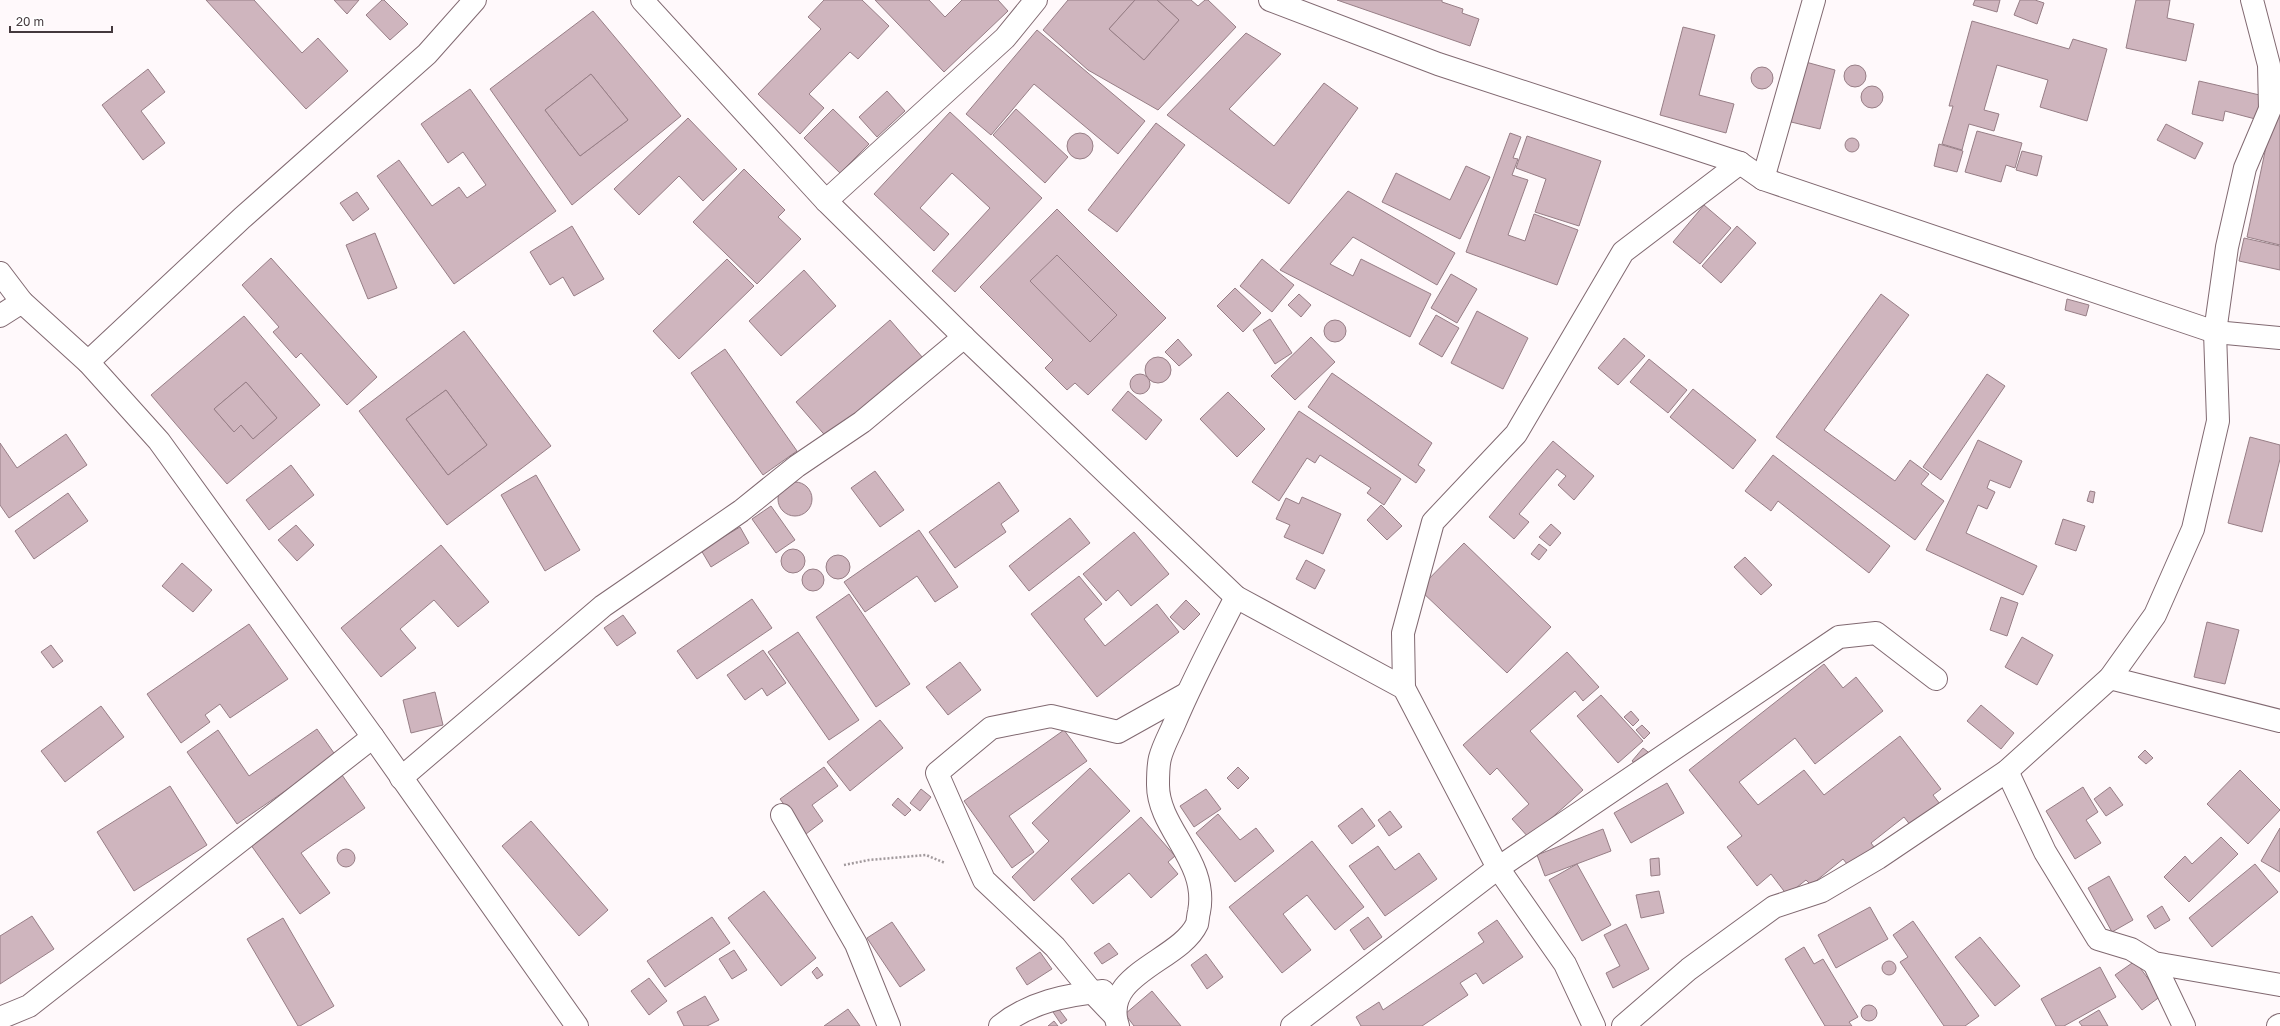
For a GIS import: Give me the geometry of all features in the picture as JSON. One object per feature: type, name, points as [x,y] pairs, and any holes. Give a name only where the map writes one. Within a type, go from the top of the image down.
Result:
[{"type":"street","points":[[88,362],[242,218],[427,54],[475,0]]},
{"type":"street","points":[[642,0],[826,201],[964,337],[1236,597],[1404,688]]},
{"type":"street","points":[[826,201],[1006,38],[1036,0]]},
{"type":"street","points":[[1270,0],[1438,64],[1740,163],[1763,179],[2215,332],[2280,338]]},
{"type":"street","points":[[1763,179],[1814,0]]},
{"type":"street","points":[[1623,1026],[1689,969],[1774,907],[1822,891],[1878,858],[2007,771],[2110,678],[2155,614],[2193,529],[2218,422],[2215,332],[2227,247],[2245,168],[2270,109],[2269,65],[2252,0]]},
{"type":"street","points":[[1594,1026],[1565,964],[1498,868],[1404,688],[1403,633],[1433,522],[1516,434],[1622,252],[1740,163]]},
{"type":"street","points":[[0,273],[22,302],[88,362],[159,442],[373,737],[578,1026]]},
{"type":"street","points":[[0,316],[22,302]]},
{"type":"street","points":[[401,778],[603,606],[741,511],[797,466],[862,422],[964,337]]},
{"type":"street","points":[[1116,1020],[1122,989],[1139,972],[1178,946],[1197,924],[1201,901],[1199,878],[1163,808],[1158,787],[1160,759],[1186,694],[1236,597]]},
{"type":"street","points":[[1292,1026],[1498,868],[1839,637],[1876,634],[1936,679]]},
{"type":"street","points":[[2110,678],[2280,721]]},
{"type":"street","points":[[1116,1020],[1055,947],[984,880],[937,773],[991,728],[1051,716],[1118,732],[1186,694]]},
{"type":"street","points":[[0,1018],[29,1006],[373,737]]},
{"type":"street","points":[[2007,771],[2045,852],[2098,939],[2131,949],[2154,963],[2280,986]]},
{"type":"street","points":[[782,816],[856,944],[889,1026]]},
{"type":"street","points":[[2154,963],[2184,1026]]},
{"type":"street","points":[[1000,1026],[1009,1019],[1056,998],[1122,989]]},
{"type":"path","points":[[814,871],[869,860],[926,855],[984,880]]},
{"type":"building","points":[[206,0],[254,0],[302,53],[318,38],[348,71],[306,109]]},
{"type":"building","points":[[334,0],[359,0],[347,14]]},
{"type":"building","points":[[382,0],[384,0],[408,24],[390,40],[366,15]]},
{"type":"building","points":[[824,0],[862,0],[889,26],[858,59],[850,52],[809,94],[824,108],[800,134],[758,94],[821,29],[808,17]]},
{"type":"building","points":[[875,0],[929,0],[945,17],[962,0],[998,0],[1008,11],[944,72]]},
{"type":"building","points":[[1068,0],[1135,0],[1109,29],[1144,60],[1179,20],[1157,0],[1191,0],[1198,6],[1205,0],[1208,0],[1236,27],[1158,110],[1088,70],[1043,30]]},
{"type":"building","points":[[1135,0],[1157,0],[1179,20],[1144,60],[1109,29]]},
{"type":"building","points":[[1337,0],[1442,0],[1442,2],[1463,9],[1462,13],[1479,19],[1470,46]]},
{"type":"building","points":[[1975,0],[2000,0],[1997,12],[1973,5]]},
{"type":"building","points":[[2020,0],[2035,0],[2044,3],[2037,24],[2014,15]]},
{"type":"building","points":[[2136,0],[2170,0],[2167,18],[2194,24],[2186,61],[2126,48]]},
{"type":"building","points":[[593,11],[681,116],[572,205],[490,89]],"holes":[[[591,74],[628,120],[580,156],[545,110]]]},
{"type":"building","points":[[1972,21],[2069,49],[2073,39],[2107,49],[2087,121],[2040,107],[2048,80],[1997,65],[1984,110],[1999,114],[1994,131],[1969,124],[1962,150],[1942,144],[1953,106],[1949,106]]},
{"type":"building","points":[[1683,27],[1715,35],[1699,95],[1734,104],[1726,133],[1660,115]]},
{"type":"building","points":[[1037,30],[1145,121],[1118,154],[1034,84],[991,135],[966,114]]},
{"type":"building","points":[[1246,33],[1281,54],[1229,109],[1274,146],[1324,83],[1358,108],[1289,204],[1167,115]]},
{"type":"building","points":[[1802,61],[1835,70],[1820,129],[1787,121]]},
{"type":"building","points":[[1851,65],[1859,65],[1866,72],[1866,80],[1859,87],[1851,87],[1844,80],[1844,72]]},
{"type":"building","points":[[1762,67],[1770,70],[1773,78],[1770,86],[1762,89],[1754,86],[1751,78],[1754,70]]},
{"type":"building","points":[[148,69],[165,92],[141,111],[165,143],[143,160],[102,105]]},
{"type":"building","points":[[591,74],[628,120],[580,156],[545,110]]},
{"type":"building","points":[[2199,81],[2264,96],[2259,120],[2225,111],[2223,121],[2192,114]]},
{"type":"building","points":[[1872,86],[1880,89],[1883,97],[1880,105],[1872,108],[1864,105],[1861,97],[1864,89]]},
{"type":"building","points":[[470,89],[556,211],[454,284],[377,176],[399,160],[432,206],[459,187],[467,198],[486,185],[463,152],[448,163],[421,124]]},
{"type":"building","points":[[887,91],[905,111],[877,137],[859,117]]},
{"type":"building","points":[[2275,104],[2280,105],[2280,245],[2247,237]]},
{"type":"building","points":[[833,109],[869,144],[840,173],[804,138]]},
{"type":"building","points":[[1016,109],[1068,157],[1045,183],[993,135]]},
{"type":"building","points":[[950,112],[1042,198],[955,292],[932,271],[990,208],[952,173],[920,208],[949,234],[934,251],[874,194]]},
{"type":"building","points":[[688,118],[737,169],[703,201],[679,176],[639,215],[614,189]]},
{"type":"building","points":[[1156,123],[1185,145],[1117,232],[1088,210]]},
{"type":"building","points":[[2166,124],[2203,143],[2195,159],[2157,140]]},
{"type":"building","points":[[1977,131],[2022,143],[2015,168],[2006,165],[2001,182],[1965,172]]},
{"type":"building","points":[[1080,133],[1089,137],[1093,146],[1089,155],[1080,159],[1071,155],[1067,146],[1071,137]]},
{"type":"building","points":[[1510,133],[1521,137],[1513,158],[1518,159],[1512,175],[1528,180],[1508,235],[1525,241],[1534,214],[1578,230],[1557,285],[1466,252]]},
{"type":"building","points":[[1527,136],[1601,161],[1579,226],[1535,212],[1546,179],[1516,168]]},
{"type":"building","points":[[1852,138],[1857,140],[1859,145],[1857,150],[1852,152],[1847,150],[1845,145],[1847,140]]},
{"type":"building","points":[[1939,144],[1963,151],[1957,172],[1934,166]]},
{"type":"building","points":[[2022,151],[2042,156],[2037,176],[2016,170]]},
{"type":"building","points":[[1466,166],[1490,177],[1460,239],[1382,202],[1396,173],[1450,200]]},
{"type":"building","points":[[744,169],[785,210],[778,217],[801,239],[757,284],[693,222]]},
{"type":"building","points":[[1348,191],[1455,253],[1437,285],[1353,237],[1330,264],[1353,276],[1361,259],[1431,294],[1410,337],[1280,270]]},
{"type":"building","points":[[357,192],[369,209],[353,221],[340,203]]},
{"type":"building","points":[[1704,205],[1731,228],[1700,264],[1673,242]]},
{"type":"building","points":[[1057,209],[1166,318],[1088,395],[1075,383],[1067,390],[1045,368],[1053,360],[980,287]]},
{"type":"building","points":[[572,226],[604,279],[574,296],[563,277],[550,285],[530,252]]},
{"type":"building","points":[[1737,226],[1756,243],[1721,283],[1702,266]]},
{"type":"building","points":[[375,233],[397,288],[368,299],[346,245]]},
{"type":"building","points":[[2244,238],[2280,246],[2280,270],[2239,261]]},
{"type":"building","points":[[1057,255],[1117,315],[1090,342],[1030,281]]},
{"type":"building","points":[[271,258],[377,377],[347,405],[301,353],[296,358],[273,332],[279,327],[242,285]]},
{"type":"building","points":[[727,259],[754,286],[679,359],[653,331]]},
{"type":"building","points":[[1262,259],[1294,285],[1272,312],[1240,286]]},
{"type":"building","points":[[804,270],[836,306],[781,356],[749,321]]},
{"type":"building","points":[[1451,274],[1477,289],[1457,323],[1431,308]]},
{"type":"building","points":[[1235,288],[1261,313],[1243,332],[1217,306]]},
{"type":"building","points":[[1299,294],[1311,305],[1301,317],[1288,305]]},
{"type":"building","points":[[1881,294],[1909,315],[1824,430],[1895,481],[1910,460],[1929,474],[1921,484],[1944,501],[1915,540],[1776,437]]},
{"type":"building","points":[[2067,299],[2089,305],[2086,316],[2065,310]]},
{"type":"building","points":[[1477,311],[1528,338],[1503,389],[1451,363]]},
{"type":"building","points":[[1436,315],[1459,328],[1442,357],[1419,344]]},
{"type":"building","points":[[244,316],[320,405],[227,484],[151,395]],"holes":[[[246,382],[277,418],[253,439],[241,425],[234,432],[214,409]]]},
{"type":"building","points":[[1270,319],[1292,353],[1275,364],[1253,330]]},
{"type":"building","points":[[890,320],[923,358],[829,440],[796,402]]},
{"type":"building","points":[[1335,320],[1343,323],[1346,331],[1343,339],[1335,342],[1327,339],[1324,331],[1327,323]]},
{"type":"building","points":[[464,331],[551,446],[447,525],[359,411]],"holes":[[[446,390],[487,445],[448,475],[406,419]]]},
{"type":"building","points":[[1311,337],[1335,362],[1295,400],[1271,376]]},
{"type":"building","points":[[1624,338],[1645,356],[1618,385],[1598,368]]},
{"type":"building","points":[[1178,339],[1192,355],[1179,366],[1165,352]]},
{"type":"building","points":[[725,349],[797,451],[763,475],[691,373]]},
{"type":"building","points":[[1158,357],[1168,360],[1171,370],[1168,380],[1158,383],[1148,380],[1145,370],[1148,360]]},
{"type":"building","points":[[1649,359],[1687,390],[1668,413],[1630,382]]},
{"type":"building","points":[[1332,373],[1432,443],[1418,465],[1425,470],[1416,483],[1308,407]]},
{"type":"building","points":[[1140,374],[1147,377],[1150,384],[1147,391],[1140,394],[1133,391],[1130,384],[1133,377]]},
{"type":"building","points":[[1987,374],[2005,386],[1941,480],[1923,467]]},
{"type":"building","points":[[246,382],[277,418],[253,439],[241,425],[234,432],[214,409]]},
{"type":"building","points":[[1693,389],[1756,440],[1733,469],[1670,417]]},
{"type":"building","points":[[446,390],[487,445],[448,475],[406,419]]},
{"type":"building","points":[[1128,391],[1162,420],[1146,440],[1112,410]]},
{"type":"building","points":[[1228,392],[1265,429],[1237,457],[1200,419]]},
{"type":"building","points":[[1299,411],[1401,479],[1384,505],[1367,493],[1371,488],[1320,455],[1315,463],[1307,458],[1279,501],[1252,482]]},
{"type":"building","points":[[66,434],[87,465],[9,518],[0,505],[0,443],[17,468]]},
{"type":"building","points":[[2250,437],[2280,445],[2280,459],[2262,532],[2228,523]]},
{"type":"building","points":[[1978,440],[2022,461],[2010,488],[1990,480],[1987,488],[1995,492],[1987,509],[1978,505],[1966,533],[2037,566],[2023,595],[1926,550]]},
{"type":"building","points":[[1553,441],[1594,476],[1574,500],[1558,485],[1566,476],[1557,469],[1519,514],[1529,522],[1514,539],[1489,517]]},
{"type":"building","points":[[1773,455],[1890,546],[1869,573],[1778,501],[1771,511],[1745,491]]},
{"type":"building","points":[[291,465],[314,495],[269,530],[246,500]]},
{"type":"building","points":[[875,471],[904,510],[880,527],[851,488]]},
{"type":"building","points":[[536,475],[580,550],[545,571],[501,495]]},
{"type":"building","points":[[795,482],[807,487],[812,499],[807,511],[795,516],[783,511],[778,499],[783,487]]},
{"type":"building","points":[[999,482],[1019,511],[1001,524],[1006,532],[955,568],[929,532]]},
{"type":"building","points":[[2090,491],[2095,492],[2093,503],[2087,501]]},
{"type":"building","points":[[68,493],[88,521],[34,559],[15,531]]},
{"type":"building","points":[[1302,497],[1341,514],[1323,554],[1284,537],[1290,525],[1276,519],[1286,498],[1299,504]]},
{"type":"building","points":[[1381,505],[1402,526],[1387,540],[1367,520]]},
{"type":"building","points":[[771,506],[795,540],[776,553],[752,519]]},
{"type":"building","points":[[1070,518],[1090,543],[1029,591],[1009,566]]},
{"type":"building","points":[[2063,519],[2085,526],[2076,551],[2055,544]]},
{"type":"building","points":[[1551,524],[1561,533],[1550,546],[1539,537]]},
{"type":"building","points":[[296,525],[314,545],[297,561],[278,540]]},
{"type":"building","points":[[740,527],[749,543],[711,567],[701,550]]},
{"type":"building","points":[[919,530],[958,587],[935,602],[917,576],[865,612],[844,582]]},
{"type":"building","points":[[1134,532],[1169,574],[1131,606],[1118,590],[1106,601],[1083,574]]},
{"type":"building","points":[[1464,543],[1551,627],[1507,673],[1419,589]]},
{"type":"building","points":[[1539,544],[1547,550],[1539,560],[1531,554]]},
{"type":"building","points":[[441,545],[489,602],[458,627],[434,600],[400,629],[416,648],[381,677],[341,628]]},
{"type":"building","points":[[793,549],[801,553],[805,561],[801,569],[793,573],[785,569],[781,561],[785,553]]},
{"type":"building","points":[[838,555],[846,559],[850,567],[846,575],[838,579],[830,575],[826,567],[830,559]]},
{"type":"building","points":[[1745,557],[1772,585],[1761,595],[1734,567]]},
{"type":"building","points":[[1306,560],[1325,570],[1315,589],[1296,579]]},
{"type":"building","points":[[182,563],[212,590],[193,612],[162,586]]},
{"type":"building","points":[[813,569],[821,572],[824,580],[821,588],[813,591],[805,588],[802,580],[805,572]]},
{"type":"building","points":[[1079,576],[1102,604],[1084,619],[1105,646],[1157,604],[1179,632],[1097,697],[1031,614]]},
{"type":"building","points":[[849,594],[910,684],[876,707],[816,617]]},
{"type":"building","points":[[2001,597],[2018,603],[2007,636],[1990,630]]},
{"type":"building","points":[[752,599],[772,628],[697,679],[677,651]]},
{"type":"building","points":[[1186,600],[1200,614],[1184,630],[1170,617]]},
{"type":"building","points":[[623,615],[636,633],[617,646],[604,628]]},
{"type":"building","points":[[2207,622],[2239,630],[2225,684],[2194,677]]},
{"type":"building","points":[[249,624],[288,679],[230,718],[220,704],[205,715],[210,722],[181,743],[147,694]]},
{"type":"building","points":[[798,632],[859,720],[829,740],[768,652]]},
{"type":"building","points":[[2022,637],[2053,655],[2037,685],[2005,667]]},
{"type":"building","points":[[51,645],[63,661],[53,668],[41,652]]},
{"type":"building","points":[[763,650],[786,683],[767,696],[762,688],[745,700],[727,675]]},
{"type":"building","points":[[1567,652],[1599,687],[1583,701],[1575,691],[1530,731],[1583,790],[1529,838],[1512,819],[1529,804],[1497,768],[1490,775],[1463,745]]},
{"type":"building","points":[[960,662],[981,690],[948,715],[926,687]]},
{"type":"building","points":[[1824,664],[1843,688],[1856,677],[1883,711],[1815,764],[1795,738],[1739,782],[1758,805],[1804,770],[1824,795],[1900,736],[1941,789],[1933,795],[1940,804],[1911,826],[1904,817],[1871,843],[1877,851],[1852,870],[1843,859],[1811,885],[1806,880],[1787,895],[1771,874],[1757,886],[1727,847],[1742,836],[1689,770]]},
{"type":"building","points":[[435,692],[443,725],[411,733],[403,700]]},
{"type":"building","points":[[1601,695],[1643,741],[1618,763],[1577,716]]},
{"type":"building","points":[[1981,705],[2014,733],[2001,749],[1967,721]]},
{"type":"building","points":[[101,706],[124,737],[65,782],[41,751]]},
{"type":"building","points":[[1631,711],[1639,720],[1633,726],[1624,717]]},
{"type":"building","points":[[880,720],[903,748],[850,791],[827,762]]},
{"type":"building","points":[[1642,725],[1650,733],[1644,739],[1636,730]]},
{"type":"building","points":[[317,729],[336,756],[237,824],[187,752],[218,730],[249,776]]},
{"type":"building","points":[[1064,730],[1087,761],[1009,816],[1034,852],[1012,868],[964,801]]},
{"type":"building","points":[[1643,748],[1652,755],[1641,768],[1632,761]]},
{"type":"building","points":[[2145,750],[2153,758],[2146,764],[2138,757]]},
{"type":"building","points":[[824,767],[838,786],[812,805],[823,821],[806,834],[780,799]]},
{"type":"building","points":[[1238,767],[1249,778],[1238,789],[1227,778]]},
{"type":"building","points":[[1090,768],[1130,811],[1034,901],[1012,877],[1049,841],[1032,823]]},
{"type":"building","points":[[2240,770],[2280,810],[2248,844],[2207,804]]},
{"type":"building","points":[[342,775],[365,808],[301,853],[330,893],[300,914],[248,841]]},
{"type":"building","points":[[1667,783],[1684,813],[1631,843],[1614,813]]},
{"type":"building","points":[[170,786],[207,845],[134,891],[97,832]]},
{"type":"building","points":[[2083,787],[2098,812],[2086,820],[2101,843],[2075,859],[2046,811]]},
{"type":"building","points":[[2110,787],[2123,805],[2106,816],[2094,799]]},
{"type":"building","points":[[921,789],[931,797],[920,811],[910,803]]},
{"type":"building","points":[[1206,789],[1221,809],[1194,827],[1180,806]]},
{"type":"building","points":[[898,798],[911,810],[905,816],[892,805]]},
{"type":"building","points":[[1362,808],[1375,826],[1352,844],[1338,826]]},
{"type":"building","points":[[1390,811],[1402,827],[1389,836],[1378,820]]},
{"type":"building","points":[[1218,814],[1240,840],[1256,828],[1274,851],[1235,882],[1196,833]]},
{"type":"building","points":[[1141,817],[1175,856],[1168,862],[1178,874],[1151,898],[1129,873],[1093,904],[1071,879]]},
{"type":"building","points":[[531,821],[608,910],[579,936],[502,846]]},
{"type":"building","points":[[2280,828],[2280,872],[2261,861]]},
{"type":"building","points":[[1603,829],[1611,851],[1545,876],[1537,855]]},
{"type":"building","points":[[2221,837],[2238,854],[2189,902],[2164,877],[2185,856],[2192,864]]},
{"type":"building","points":[[1312,841],[1364,907],[1335,930],[1307,895],[1283,914],[1311,950],[1282,973],[1229,907]]},
{"type":"building","points":[[1378,846],[1395,870],[1419,853],[1437,879],[1385,916],[1349,866]]},
{"type":"building","points":[[346,849],[352,852],[355,858],[352,864],[346,867],[340,864],[337,858],[340,852]]},
{"type":"building","points":[[1659,858],[1660,875],[1651,876],[1650,859]]},
{"type":"building","points":[[1577,864],[1611,925],[1582,941],[1549,880]]},
{"type":"building","points":[[2255,864],[2278,892],[2212,947],[2189,918]]},
{"type":"building","points":[[2109,876],[2133,920],[2112,932],[2088,888]]},
{"type":"building","points":[[764,891],[816,958],[781,986],[728,918]]},
{"type":"building","points":[[1659,891],[1664,913],[1641,918],[1636,895]]},
{"type":"building","points":[[2162,906],[2170,920],[2155,929],[2147,916]]},
{"type":"building","points":[[1870,907],[1888,939],[1836,968],[1818,935]]},
{"type":"building","points":[[32,916],[54,949],[0,984],[0,936]]},
{"type":"building","points":[[712,917],[730,943],[665,987],[647,961]]},
{"type":"building","points":[[1368,917],[1382,937],[1364,950],[1350,930]]},
{"type":"building","points":[[283,918],[334,1006],[300,1026],[298,1026],[247,939]]},
{"type":"building","points":[[1497,920],[1523,957],[1483,984],[1476,973],[1460,983],[1468,995],[1422,1026],[1361,1026],[1356,1017],[1379,1002],[1383,1010],[1484,942],[1478,933]]},
{"type":"building","points":[[1913,921],[1979,1016],[1965,1026],[1944,1026],[1900,962],[1908,957],[1893,935]]},
{"type":"building","points":[[892,922],[925,970],[900,987],[867,938]]},
{"type":"building","points":[[1626,924],[1649,969],[1613,988],[1606,973],[1620,966],[1604,935]]},
{"type":"building","points":[[1980,937],[2020,986],[1995,1006],[1955,957]]},
{"type":"building","points":[[1109,943],[1118,954],[1102,964],[1094,953]]},
{"type":"building","points":[[1804,947],[1814,964],[1823,959],[1858,1017],[1849,1022],[1852,1026],[1825,1026],[1785,959]]},
{"type":"building","points":[[734,950],[747,970],[732,979],[719,959]]},
{"type":"building","points":[[1040,952],[1052,969],[1027,985],[1016,968]]},
{"type":"building","points":[[1206,954],[1223,977],[1207,989],[1191,965]]},
{"type":"building","points":[[1886,961],[1892,961],[1896,965],[1896,971],[1892,975],[1886,975],[1882,971],[1882,965]]},
{"type":"building","points":[[2135,961],[2161,996],[2142,1010],[2115,975]]},
{"type":"building","points":[[817,967],[823,975],[817,979],[812,972]]},
{"type":"building","points":[[2100,967],[2116,997],[2064,1026],[2056,1026],[2041,999]]},
{"type":"building","points":[[649,978],[667,1001],[649,1015],[631,991]]},
{"type":"building","points":[[1152,991],[1181,1026],[1134,1026],[1125,1014]]},
{"type":"building","points":[[705,996],[719,1020],[707,1026],[684,1026],[677,1012]]},
{"type":"building","points":[[1869,1005],[1876,1010],[1877,1013],[1872,1020],[1869,1021],[1862,1016],[1861,1013],[1866,1006]]},
{"type":"building","points":[[1058,1008],[1067,1020],[1061,1024],[1053,1012]]},
{"type":"building","points":[[848,1009],[860,1026],[824,1026]]},
{"type":"building","points":[[2099,1010],[2108,1026],[2082,1026],[2079,1022]]},
{"type":"building","points":[[1054,1021],[1058,1026],[1048,1026]]}]
